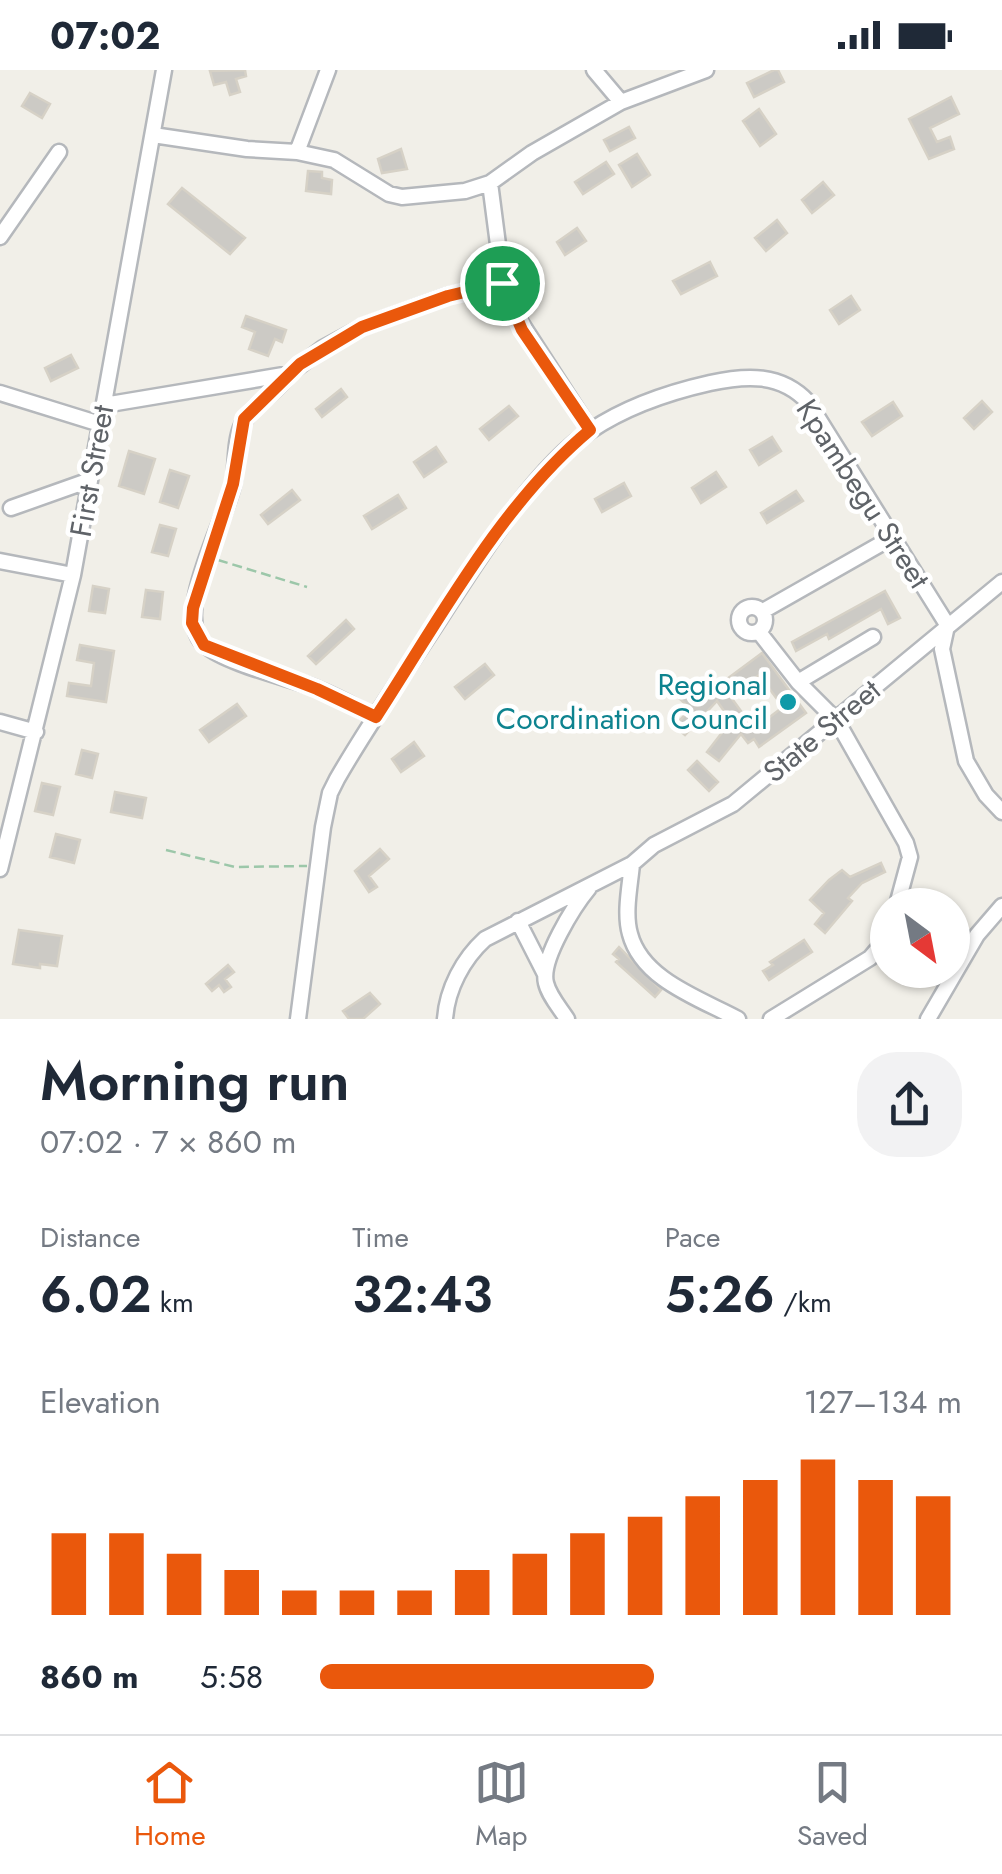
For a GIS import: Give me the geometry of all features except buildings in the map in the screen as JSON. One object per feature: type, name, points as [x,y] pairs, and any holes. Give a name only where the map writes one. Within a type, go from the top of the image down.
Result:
[{"type":"street","name":"First Street","points":[[0,868],[73,575],[164,70]]},
{"type":"street","points":[[297,152],[328,70]]},
{"type":"street","points":[[594,70],[621,102]]},
{"type":"street","points":[[153,135],[334,160],[389,194],[402,197],[465,192],[490,184],[532,153],[621,102],[706,70]]},
{"type":"street","points":[[0,237],[58,152]]},
{"type":"street","points":[[490,184],[502,283],[522,330],[590,430]]},
{"type":"street","points":[[376,717],[317,689],[204,645],[192,623],[199,582],[233,484],[244,419],[288,374],[323,348],[362,327],[448,296],[502,283]]},
{"type":"street","points":[[104,404],[288,374]]},
{"type":"street","name":"Kpambegu Street","points":[[298,1019],[330,793],[376,717],[518,505],[566,450],[590,430],[654,400],[694,387],[743,378],[766,377],[782,382],[808,402],[948,626]]},
{"type":"street","points":[[0,393],[100,424]]},
{"type":"street","points":[[10,508],[90,480]]},
{"type":"street","points":[[763,611],[893,537]]},
{"type":"street","points":[[0,560],[73,575]]},
{"type":"street","name":"State Street","points":[[444,1019],[451,992],[468,958],[486,940],[632,864],[654,845],[754,789],[1002,582]]},
{"type":"street","points":[[759,632],[746,632],[738,620],[751,606],[763,611]]},
{"type":"street","points":[[759,632],[764,626],[763,611]]},
{"type":"street","points":[[948,626],[942,649],[966,761],[986,795],[1002,812]]},
{"type":"street","points":[[759,632],[798,682],[836,721],[908,849],[910,857],[902,888]]},
{"type":"street","points":[[798,682],[873,637]]},
{"type":"street","points":[[0,722],[36,732]]},
{"type":"street","points":[[632,864],[629,931],[636,948],[662,978],[738,1019]]},
{"type":"street","points":[[545,974],[564,925],[592,883]]},
{"type":"street","points":[[928,1019],[977,936],[1002,906]]},
{"type":"street","points":[[518,921],[545,974],[548,990],[567,1019]]},
{"type":"street","points":[[770,1019],[870,958]]},
{"type":"street","points":[[791,1019],[798,1003]]},
{"type":"path","points":[[209,558],[307,587]]},
{"type":"path","points":[[166,850],[235,868],[318,865]]},
{"type":"place","name":"Regional Coordination Council","points":[[788,702]]},
{"type":"route","points":[[502,283],[522,330],[590,430],[566,450],[518,505],[376,717],[317,689],[204,645],[192,623],[193,608],[233,484],[244,419],[300,364],[362,327],[448,296],[502,283]]}]
